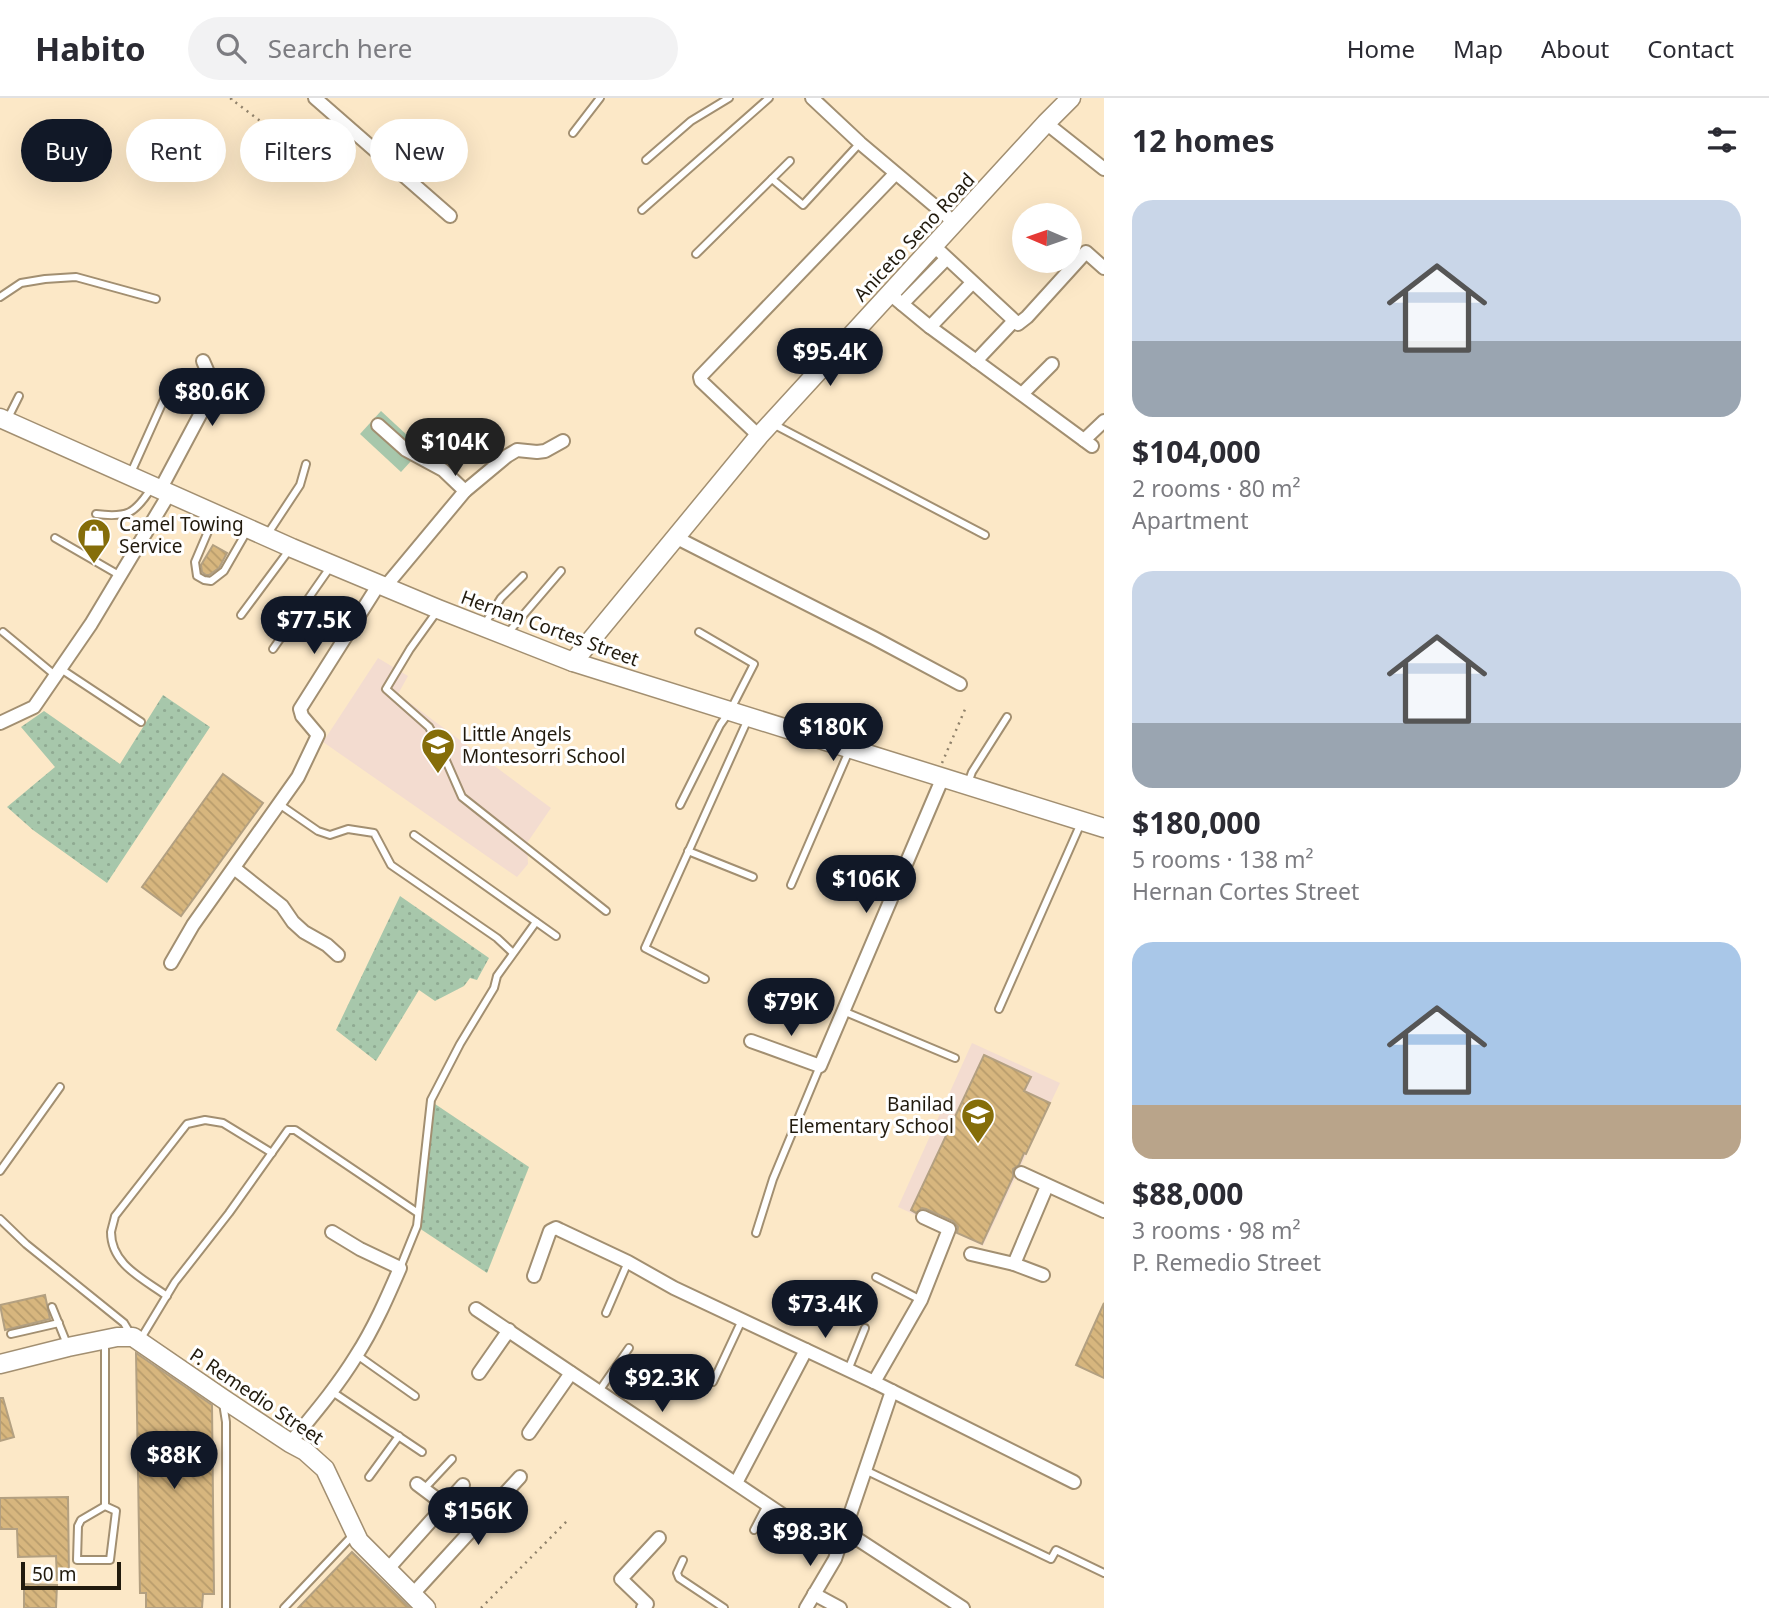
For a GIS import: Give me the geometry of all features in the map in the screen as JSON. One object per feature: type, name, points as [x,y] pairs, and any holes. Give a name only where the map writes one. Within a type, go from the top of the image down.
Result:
[{"type":"street","points":[[315,98],[450,216]]},
{"type":"street","points":[[812,98],[860,144],[955,223]]},
{"type":"street","name":"Aniceto Seno Road","points":[[573,662],[765,430],[940,252],[955,223],[1071,98]]},
{"type":"street","points":[[1046,123],[1104,169]]},
{"type":"street","points":[[765,430],[701,381],[701,377],[895,174]]},
{"type":"street","points":[[940,252],[1018,324],[1086,252],[1104,268]]},
{"type":"street","points":[[930,327],[971,284]]},
{"type":"street","points":[[896,299],[1088,443],[1104,421]]},
{"type":"street","points":[[976,361],[1011,324]]},
{"type":"street","points":[[0,723],[34,707],[92,624],[120,576],[160,490],[209,398],[213,384],[203,361]]},
{"type":"street","points":[[1022,394],[1052,364]]},
{"type":"street","name":"Hernan Cortes Street","points":[[3,420],[266,537],[573,662],[1104,828]]},
{"type":"street","points":[[378,425],[406,450],[443,470],[465,491]]},
{"type":"street","points":[[171,963],[193,925],[298,778],[318,735],[302,716],[300,709],[382,586],[465,491],[513,452],[545,451],[563,441]]},
{"type":"street","points":[[675,537],[960,684]]},
{"type":"street","points":[[751,1041],[820,1066],[940,777]]},
{"type":"street","points":[[234,868],[282,906],[304,932],[327,945],[338,955]]},
{"type":"street","points":[[1021,1173],[1104,1211]]},
{"type":"street","points":[[1014,1264],[1047,1185]]},
{"type":"street","points":[[874,1382],[921,1300],[949,1229],[923,1217]]},
{"type":"street","points":[[534,1276],[550,1231],[556,1228],[1074,1482]]},
{"type":"street","points":[[290,1443],[357,1355],[384,1307],[400,1268],[332,1232]]},
{"type":"street","points":[[971,1254],[1014,1264],[1043,1275]]},
{"type":"street","points":[[476,1309],[811,1534],[821,1538],[843,1536],[963,1608]]},
{"type":"street","points":[[480,1373],[509,1330]]},
{"type":"street","points":[[0,1364],[117,1337],[136,1339]]},
{"type":"street","name":"P. Remedio Street","points":[[136,1339],[305,1451],[325,1469],[359,1541],[426,1608]]},
{"type":"street","points":[[736,1483],[806,1350]]},
{"type":"street","points":[[529,1433],[571,1373]]},
{"type":"street","points":[[806,1608],[835,1559],[892,1391]]},
{"type":"street","points":[[412,1595],[520,1477]]},
{"type":"street","points":[[387,1570],[463,1485]]},
{"type":"street","points":[[420,1486],[445,1505]]},
{"type":"street","points":[[643,1608],[647,1604],[621,1579],[659,1538]]},
{"type":"street","points":[[814,1594],[840,1608]]},
{"type":"lane","points":[[573,133],[600,98]]},
{"type":"lane","points":[[646,160],[691,121],[729,98]]},
{"type":"lane","points":[[642,210],[769,98]]},
{"type":"lane","points":[[772,179],[803,205],[860,144]]},
{"type":"lane","points":[[696,254],[790,161]]},
{"type":"lane","points":[[0,297],[21,283],[76,277],[156,299]]},
{"type":"lane","points":[[129,477],[174,377]]},
{"type":"lane","points":[[3,420],[19,396]]},
{"type":"lane","points":[[765,430],[985,535]]},
{"type":"lane","points":[[266,537],[300,485],[306,464]]},
{"type":"lane","points":[[96,514],[119,517],[131,512],[146,497],[160,490]]},
{"type":"lane","points":[[215,515],[195,562],[197,576],[201,578],[211,581],[224,572],[248,529]]},
{"type":"lane","points":[[55,538],[120,576]]},
{"type":"lane","points":[[241,615],[292,548]]},
{"type":"lane","points":[[273,649],[332,565]]},
{"type":"lane","points":[[506,636],[561,571]]},
{"type":"lane","points":[[483,626],[501,598],[523,576]]},
{"type":"lane","points":[[438,609],[386,690],[429,727],[462,797],[606,911]]},
{"type":"lane","points":[[3,632],[59,672],[141,722]]},
{"type":"lane","points":[[680,805],[754,664],[699,632]]},
{"type":"lane","points":[[705,979],[645,948],[749,717]]},
{"type":"lane","points":[[967,785],[972,772],[1007,717]]},
{"type":"lane","points":[[791,885],[850,749]]},
{"type":"lane","points":[[279,803],[318,831],[330,835],[348,829],[374,834],[391,865],[513,953]]},
{"type":"lane","points":[[999,1009],[1082,821]]},
{"type":"lane","points":[[414,835],[556,936]]},
{"type":"lane","points":[[688,850],[753,877]]},
{"type":"lane","points":[[848,877],[892,897]]},
{"type":"lane","points":[[400,1268],[417,1226],[430,1100],[494,988],[497,976],[536,922]]},
{"type":"lane","points":[[843,1011],[955,1058]]},
{"type":"lane","points":[[755,1233],[773,1180],[820,1066]]},
{"type":"lane","points":[[0,1171],[60,1087]]},
{"type":"lane","points":[[167,1296],[121,1262],[115,1253],[111,1232],[115,1216],[187,1124],[205,1120],[223,1123],[272,1153]]},
{"type":"lane","points":[[0,1219],[26,1244],[124,1323],[136,1339],[288,1130],[295,1130],[418,1213]]},
{"type":"lane","points":[[606,1313],[628,1262]]},
{"type":"lane","points":[[876,1277],[921,1300]]},
{"type":"lane","points":[[52,1307],[68,1347]]},
{"type":"lane","points":[[713,1382],[742,1320]]},
{"type":"lane","points":[[11,1334],[59,1323]]},
{"type":"lane","points":[[848,1370],[865,1328]]},
{"type":"lane","points":[[105,1340],[105,1506]]},
{"type":"lane","points":[[599,1391],[629,1348]]},
{"type":"lane","points":[[357,1355],[415,1396]]},
{"type":"lane","points":[[331,1391],[422,1452]]},
{"type":"lane","points":[[222,1398],[226,1422],[226,1608]]},
{"type":"lane","points":[[369,1477],[399,1436]]},
{"type":"lane","points":[[420,1486],[452,1459]]},
{"type":"lane","points":[[865,1470],[1051,1559],[1056,1550],[1104,1573]]},
{"type":"lane","points":[[754,1530],[767,1505]]},
{"type":"lane","points":[[105,1506],[116,1511],[110,1560],[77,1560],[78,1526],[81,1520],[105,1506]]},
{"type":"lane","points":[[284,1608],[354,1534]]},
{"type":"lane","points":[[683,1560],[677,1573],[679,1578],[724,1608]]},
{"type":"path","points":[[232,98],[258,119]]},
{"type":"path","points":[[940,777],[966,707]]},
{"type":"path","points":[[481,1608],[568,1520]]},
{"type":"shaded area","name":"Little Angels Montesorri School","points":[[378,658],[408,676],[398,694],[551,808],[527,843],[528,864],[517,877],[323,742]]},
{"type":"shaded area","name":"Banilad Elementary School","points":[[972,1043],[1060,1083],[983,1246],[898,1207]]},
{"type":"green space","points":[[381,411],[422,449],[401,472],[360,434]]},
{"type":"green space","points":[[163,695],[210,727],[107,883],[33,830],[7,807],[55,767],[21,727],[44,711],[120,764]]},
{"type":"green space","points":[[400,896],[489,958],[477,980],[470,978],[464,986],[435,1001],[419,990],[376,1061],[336,1030]]},
{"type":"green space","points":[[435,1104],[529,1167],[487,1273],[419,1228]]},
{"type":"building","points":[[213,545],[227,553],[219,568],[206,575],[202,572],[201,565]]},
{"type":"building","points":[[223,774],[263,803],[181,916],[142,887]]},
{"type":"building","name":"Banilad Elementary School","points":[[984,1055],[1031,1077],[1024,1091],[1050,1103],[1026,1154],[1024,1153],[1019,1165],[1013,1169],[1013,1177],[982,1244],[957,1233],[958,1227],[953,1221],[926,1209],[922,1208],[916,1213],[911,1210]]},
{"type":"building","points":[[45,1295],[50,1319],[5,1330],[0,1305]]},
{"type":"building","points":[[1104,1303],[1104,1378],[1076,1365]]},
{"type":"building","points":[[136,1353],[212,1405],[214,1594],[203,1594],[202,1608],[146,1608],[146,1593],[140,1593]]},
{"type":"building","points":[[0,1398],[3,1398],[14,1437],[0,1441]]},
{"type":"building","points":[[68,1497],[69,1580],[57,1580],[56,1556],[18,1557],[17,1529],[0,1529],[0,1498]]},
{"type":"building","points":[[352,1552],[410,1608],[298,1608]]},
{"type":"building","points":[[24,1584],[57,1585],[56,1608],[24,1608]]},
{"type":"place","name":"Camel Towing Service","points":[[94,565]]},
{"type":"place","name":"Little Angels Montesorri School","points":[[438,775]]},
{"type":"place","name":"Banilad Elementary School","points":[[978,1145]]}]
